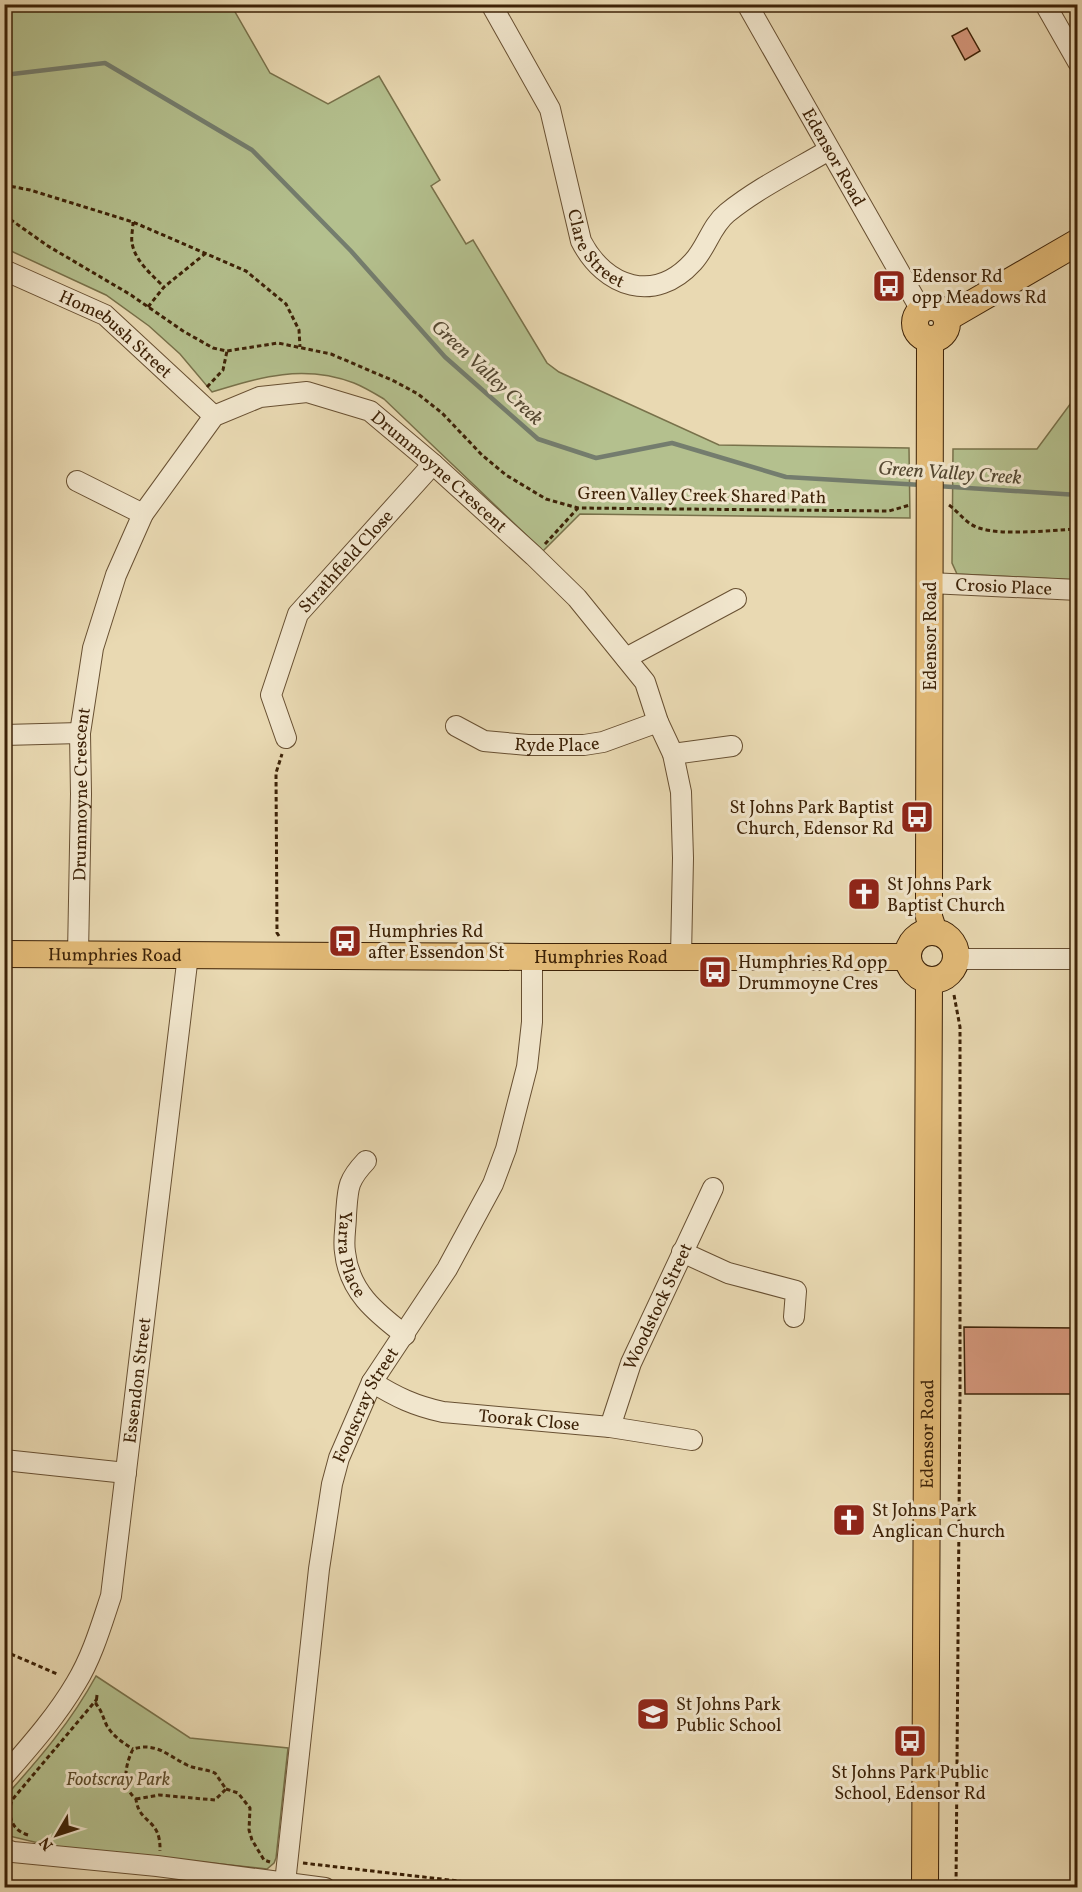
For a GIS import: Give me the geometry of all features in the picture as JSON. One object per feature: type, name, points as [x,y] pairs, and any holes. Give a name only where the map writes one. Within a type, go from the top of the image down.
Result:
[{"type":"main road","points":[[947,318],[1077,242]]},
{"type":"main road","points":[[931,306],[945,313],[948,323],[940,337],[930,339],[920,335],[915,319],[921,310],[931,306]]},
{"type":"main road","name":"Edensor Road","points":[[930,339],[929,917],[934,932]]},
{"type":"main road","points":[[934,932],[952,942],[956,958],[951,971],[945,976],[929,980],[921,978],[915,972],[908,957],[913,942],[926,933],[934,932]]},
{"type":"main road","name":"Humphries Road","points":[[4,954],[908,957]]},
{"type":"main road","name":"Edensor Road","points":[[925,1887],[929,980]]},
{"type":"street","name":"Clare Street","points":[[491,4],[550,109],[581,241],[588,256],[600,269],[626,284],[658,284],[673,278],[695,260],[724,215],[743,201],[829,150]]},
{"type":"street","name":"Edensor Road","points":[[747,4],[921,310]]},
{"type":"street","points":[[1045,4],[1077,62]]},
{"type":"street","name":"Homebush Street","points":[[4,270],[105,315],[214,416]]},
{"type":"street","name":"Drummoyne Crescent","points":[[78,954],[80,733],[93,648],[116,575],[143,514],[214,416],[260,397],[307,392],[370,411],[433,464],[577,598],[645,682],[658,722],[673,754],[681,792],[683,858],[681,957]]},
{"type":"street","name":"Strathfield Close","points":[[286,738],[271,695],[298,614],[433,464]]},
{"type":"street","points":[[77,481],[143,514]]},
{"type":"street","name":"Crosio Place","points":[[930,583],[1077,590]]},
{"type":"street","points":[[626,658],[736,599]]},
{"type":"street","name":"Ryde Place","points":[[456,726],[484,741],[584,746],[603,742],[658,722]]},
{"type":"street","points":[[4,735],[80,733]]},
{"type":"street","points":[[673,754],[732,746]]},
{"type":"street","name":"Essendon Street","points":[[4,1776],[53,1718],[76,1683],[96,1639],[111,1596],[188,955]]},
{"type":"street","name":"Footscray Street","points":[[285,1883],[319,1569],[332,1484],[339,1458],[372,1382],[447,1269],[493,1184],[506,1149],[527,1067],[532,1022],[532,957]]},
{"type":"street","points":[[956,958],[1077,959]]},
{"type":"street","name":"Yarra Place","points":[[366,1161],[352,1176],[348,1195],[344,1250],[349,1275],[364,1299],[405,1335]]},
{"type":"street","name":"Woodstock Street","points":[[610,1427],[631,1364],[713,1188]]},
{"type":"street","points":[[682,1252],[728,1273],[796,1291],[794,1317]]},
{"type":"street","name":"Toorak Close","points":[[372,1382],[419,1407],[443,1412],[610,1427],[692,1440]]},
{"type":"street","points":[[4,1460],[126,1473]]},
{"type":"street","points":[[4,1849],[13,1852],[157,1866],[325,1887]]},
{"type":"path","points":[[4,185],[30,190],[133,222],[246,271],[286,304],[298,330],[300,347]]},
{"type":"path","points":[[4,215],[48,246],[213,348],[227,351],[223,370],[196,399]]},
{"type":"path","points":[[133,222],[132,242],[137,255],[143,266],[164,287]]},
{"type":"path","points":[[148,307],[164,287],[207,253]]},
{"type":"path","name":"Green Valley Creek Shared Path","points":[[227,351],[278,343],[331,354],[394,381],[418,394],[442,413],[482,455],[506,475],[546,499],[578,508],[889,511],[930,504]]},
{"type":"path","points":[[930,504],[978,528],[994,531],[1077,529]]},
{"type":"path","points":[[534,556],[578,508]]},
{"type":"path","points":[[279,936],[277,933],[276,773],[286,738]]},
{"type":"path","points":[[954,995],[960,1027],[956,1887]]},
{"type":"path","points":[[4,1651],[57,1674]]},
{"type":"path","points":[[10,1816],[12,1800],[97,1697],[96,1704],[104,1714],[106,1724],[117,1738],[133,1749]]},
{"type":"path","points":[[157,1866],[160,1837],[149,1820],[137,1810],[136,1799],[127,1787],[128,1760],[133,1749],[143,1746],[153,1747],[189,1766],[215,1773],[226,1789],[244,1798],[250,1808],[249,1830],[252,1840],[264,1860],[274,1863]]},
{"type":"path","points":[[136,1799],[159,1795],[215,1800],[226,1789]]},
{"type":"path","points":[[301,1863],[518,1887]]},
{"type":"path","points":[[1076,1887],[1077,1881]]},
{"type":"green space","points":[[4,5],[231,5],[270,73],[328,104],[379,76],[440,180],[431,186],[466,244],[473,240],[547,363],[559,372],[719,445],[909,448],[910,518],[580,514],[543,551],[384,399],[362,386],[335,377],[300,374],[265,378],[212,392],[180,354],[149,326],[106,295],[5,250]]},
{"type":"green space","points":[[1077,391],[1077,580],[957,574],[952,563],[953,449],[1037,449],[1074,399],[1072,395]]},
{"type":"green space","name":"Footscray Park","points":[[96,1676],[190,1738],[288,1748],[274,1863],[267,1869],[51,1846],[5,1835],[4,1798],[65,1725]]},
{"type":"building","points":[[967,28],[980,51],[965,60],[952,36]]},
{"type":"building","points":[[964,1327],[1077,1328],[1077,1394],[965,1394]]},
{"type":"waterway","name":"Green Valley Creek","points":[[4,75],[105,63],[252,150],[351,251],[445,357],[538,439],[596,458],[672,443],[786,477],[922,485]]},
{"type":"waterway","name":"Green Valley Creek","points":[[937,486],[1078,495]]},
{"type":"place","name":"Edensor Rd opp Meadows Rd","points":[[889,286]]},
{"type":"place","name":"St Johns Park Baptist Church, Edensor Rd","points":[[917,817]]},
{"type":"place","name":"St Johns Park Baptist Church","points":[[864,894]]},
{"type":"place","name":"Humphries Rd after Essendon St","points":[[345,941]]},
{"type":"place","name":"Humphries Rd opp Drummoyne Cres","points":[[715,972]]},
{"type":"place","name":"St Johns Park Anglican Church","points":[[849,1520]]},
{"type":"place","name":"St Johns Park Public School","points":[[653,1714]]},
{"type":"place","name":"St Johns Park Public School, Edensor Rd","points":[[910,1741]]}]
